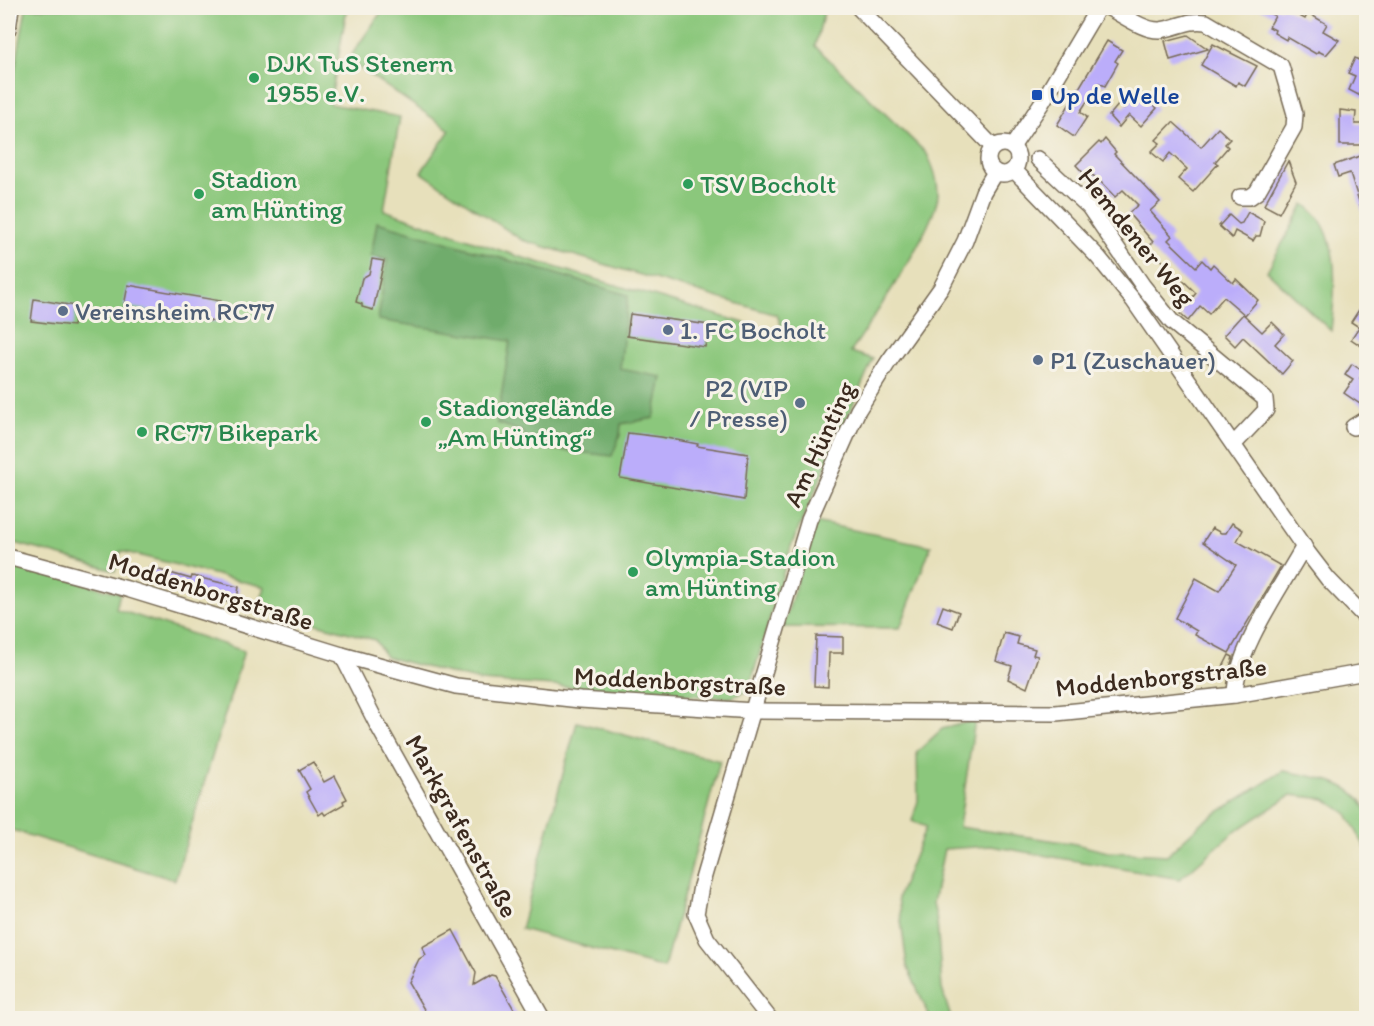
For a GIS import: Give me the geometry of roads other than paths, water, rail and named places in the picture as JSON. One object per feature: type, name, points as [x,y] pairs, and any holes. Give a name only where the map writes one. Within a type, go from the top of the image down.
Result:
[{"type":"street","points":[[8,28],[11,8]]},
{"type":"street","points":[[858,8],[993,147]]},
{"type":"street","points":[[1012,147],[1041,104],[1098,8]]},
{"type":"street","points":[[1109,8],[1145,27],[1158,30],[1195,20],[1206,22],[1281,66],[1295,114],[1294,127],[1257,192],[1250,197],[1240,197]]},
{"type":"street","points":[[1004,144],[1012,147],[1018,158],[1014,170],[1007,174],[995,172],[988,163],[989,152],[993,147],[1004,144]]},
{"type":"street","name":"Hemdener Weg","points":[[1038,159],[1089,207],[1150,296],[1172,322],[1265,399],[1266,410],[1234,444]]},
{"type":"street","name":"Hemdener Weg","points":[[1014,170],[1098,258],[1132,300],[1328,579],[1364,610]]},
{"type":"street","name":"Am Hünting","points":[[769,1018],[707,939],[696,914],[701,886],[754,711],[798,549],[816,502],[870,389],[941,288],[965,241],[983,192],[995,172]]},
{"type":"street","points":[[1235,695],[1238,673],[1246,650],[1304,546]]},
{"type":"street","name":"Moddenborgstraße","points":[[8,558],[127,589],[342,655],[485,691],[754,711],[1056,713],[1235,695],[1366,672]]},
{"type":"street","name":"Markgrafenstraße","points":[[342,655],[377,724],[542,1018]]},
{"type":"place","name":"DJK TuS Stenern 1955 e.V.","points":[[254,78]]},
{"type":"place","name":"Up de Welle","points":[[1037,95]]},
{"type":"place","name":"TSV Bocholt","points":[[688,184]]},
{"type":"place","name":"Stadion am Hünting","points":[[199,194]]},
{"type":"place","name":"Vereinsheim RC77","points":[[63,311]]},
{"type":"place","name":"1. FC Bocholt","points":[[668,330]]},
{"type":"place","name":"P1 (Zuschauer)","points":[[1038,360]]},
{"type":"place","name":"P2 (VIP / Presse)","points":[[800,403]]},
{"type":"place","name":"Stadiongelände „Am Hünting“","points":[[426,422]]},
{"type":"place","name":"RC77 Bikepark","points":[[142,432]]},
{"type":"place","name":"Olympia-Stadion am Hünting","points":[[633,572]]}]
